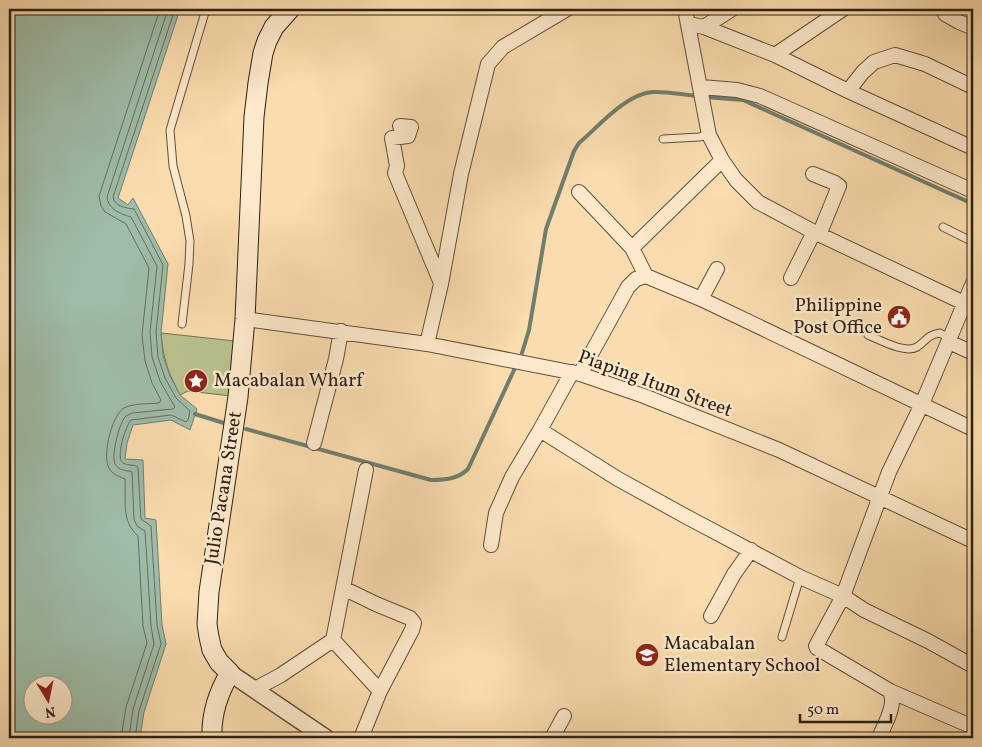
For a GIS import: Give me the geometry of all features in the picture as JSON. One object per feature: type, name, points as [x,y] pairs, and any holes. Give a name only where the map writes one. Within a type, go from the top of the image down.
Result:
[{"type":"main road","name":"Julio Pacana Street","points":[[230,673],[219,662],[212,650],[209,637],[208,610],[211,570],[238,397],[245,319],[254,117],[260,65],[267,41],[274,27],[290,9]]},
{"type":"main road","points":[[212,738],[214,709],[220,689],[230,673]]},
{"type":"street","points":[[427,344],[441,284],[461,174],[488,64],[503,47],[567,9]]},
{"type":"street","points":[[685,9],[709,135],[722,160],[736,180],[758,202],[817,234],[964,303]]},
{"type":"street","points":[[704,27],[732,9]]},
{"type":"street","points":[[775,55],[843,9]]},
{"type":"street","points":[[945,14],[973,28]]},
{"type":"street","points":[[688,24],[704,27],[775,55],[848,91],[973,148]]},
{"type":"street","points":[[848,91],[863,72],[874,62],[895,55],[925,64],[973,87]]},
{"type":"street","points":[[702,93],[737,90],[760,96],[973,191]]},
{"type":"street","points":[[400,126],[411,127],[408,136],[392,138],[397,166],[395,173],[441,284]]},
{"type":"street","points":[[632,248],[722,160]]},
{"type":"street","points":[[791,278],[817,234],[839,186],[813,174]]},
{"type":"street","points":[[579,192],[632,248],[646,276]]},
{"type":"street","points":[[701,299],[717,269]]},
{"type":"street","points":[[491,545],[496,513],[512,477],[628,287],[636,279],[646,276],[701,299],[973,428]]},
{"type":"street","points":[[973,283],[922,404],[879,497],[842,596],[816,647],[890,691],[973,727]]},
{"type":"street","name":"Piaping Itum Street","points":[[245,319],[427,344],[576,373],[644,396],[779,450],[973,541]]},
{"type":"street","points":[[314,443],[336,359],[341,331]]},
{"type":"street","points":[[949,340],[973,353]]},
{"type":"street","points":[[540,430],[618,479],[687,517],[800,577],[842,596],[864,610],[928,641],[973,666]]},
{"type":"street","points":[[255,689],[281,675],[333,640],[366,470]]},
{"type":"street","points":[[711,616],[734,574],[751,550]]},
{"type":"street","points":[[343,588],[410,618],[414,623],[380,691],[361,738]]},
{"type":"street","points":[[333,640],[380,691]]},
{"type":"street","name":"Julio Pacana Street","points":[[230,673],[326,738]]},
{"type":"street","points":[[879,738],[890,711],[892,697],[890,691]]},
{"type":"street","points":[[552,738],[564,716]]},
{"type":"lane","points":[[182,324],[190,241],[186,216],[173,166],[170,130],[206,9]]},
{"type":"lane","points":[[663,139],[709,135]]},
{"type":"lane","points":[[942,227],[973,242]]},
{"type":"lane","points":[[868,335],[911,350],[918,347],[932,334],[940,333],[949,340]]},
{"type":"lane","points":[[782,637],[800,577]]},
{"type":"green space","points":[[161,333],[235,341],[231,396],[188,391],[180,395],[167,365]]},
{"type":"water","points":[[9,9],[180,9],[118,198],[128,205],[133,198],[168,264],[161,333],[163,356],[170,376],[180,395],[197,409],[190,430],[171,420],[133,425],[127,443],[125,459],[143,460],[145,518],[156,520],[162,625],[166,644],[144,712],[140,738],[9,738]]},
{"type":"waterway","points":[[522,353],[529,330],[546,229],[574,151],[579,143],[622,105],[642,94],[658,92],[698,96]]},
{"type":"waterway","points":[[705,97],[743,100],[973,204]]},
{"type":"waterway","points":[[246,429],[431,480],[451,478],[460,475],[468,469],[515,368]]},
{"type":"waterway","points":[[195,414],[227,424]]},
{"type":"place","name":"Philippine Post Office","points":[[899,317]]},
{"type":"place","name":"Macabalan Wharf","points":[[196,381]]},
{"type":"place","name":"Macabalan Elementary School","points":[[647,655]]}]
